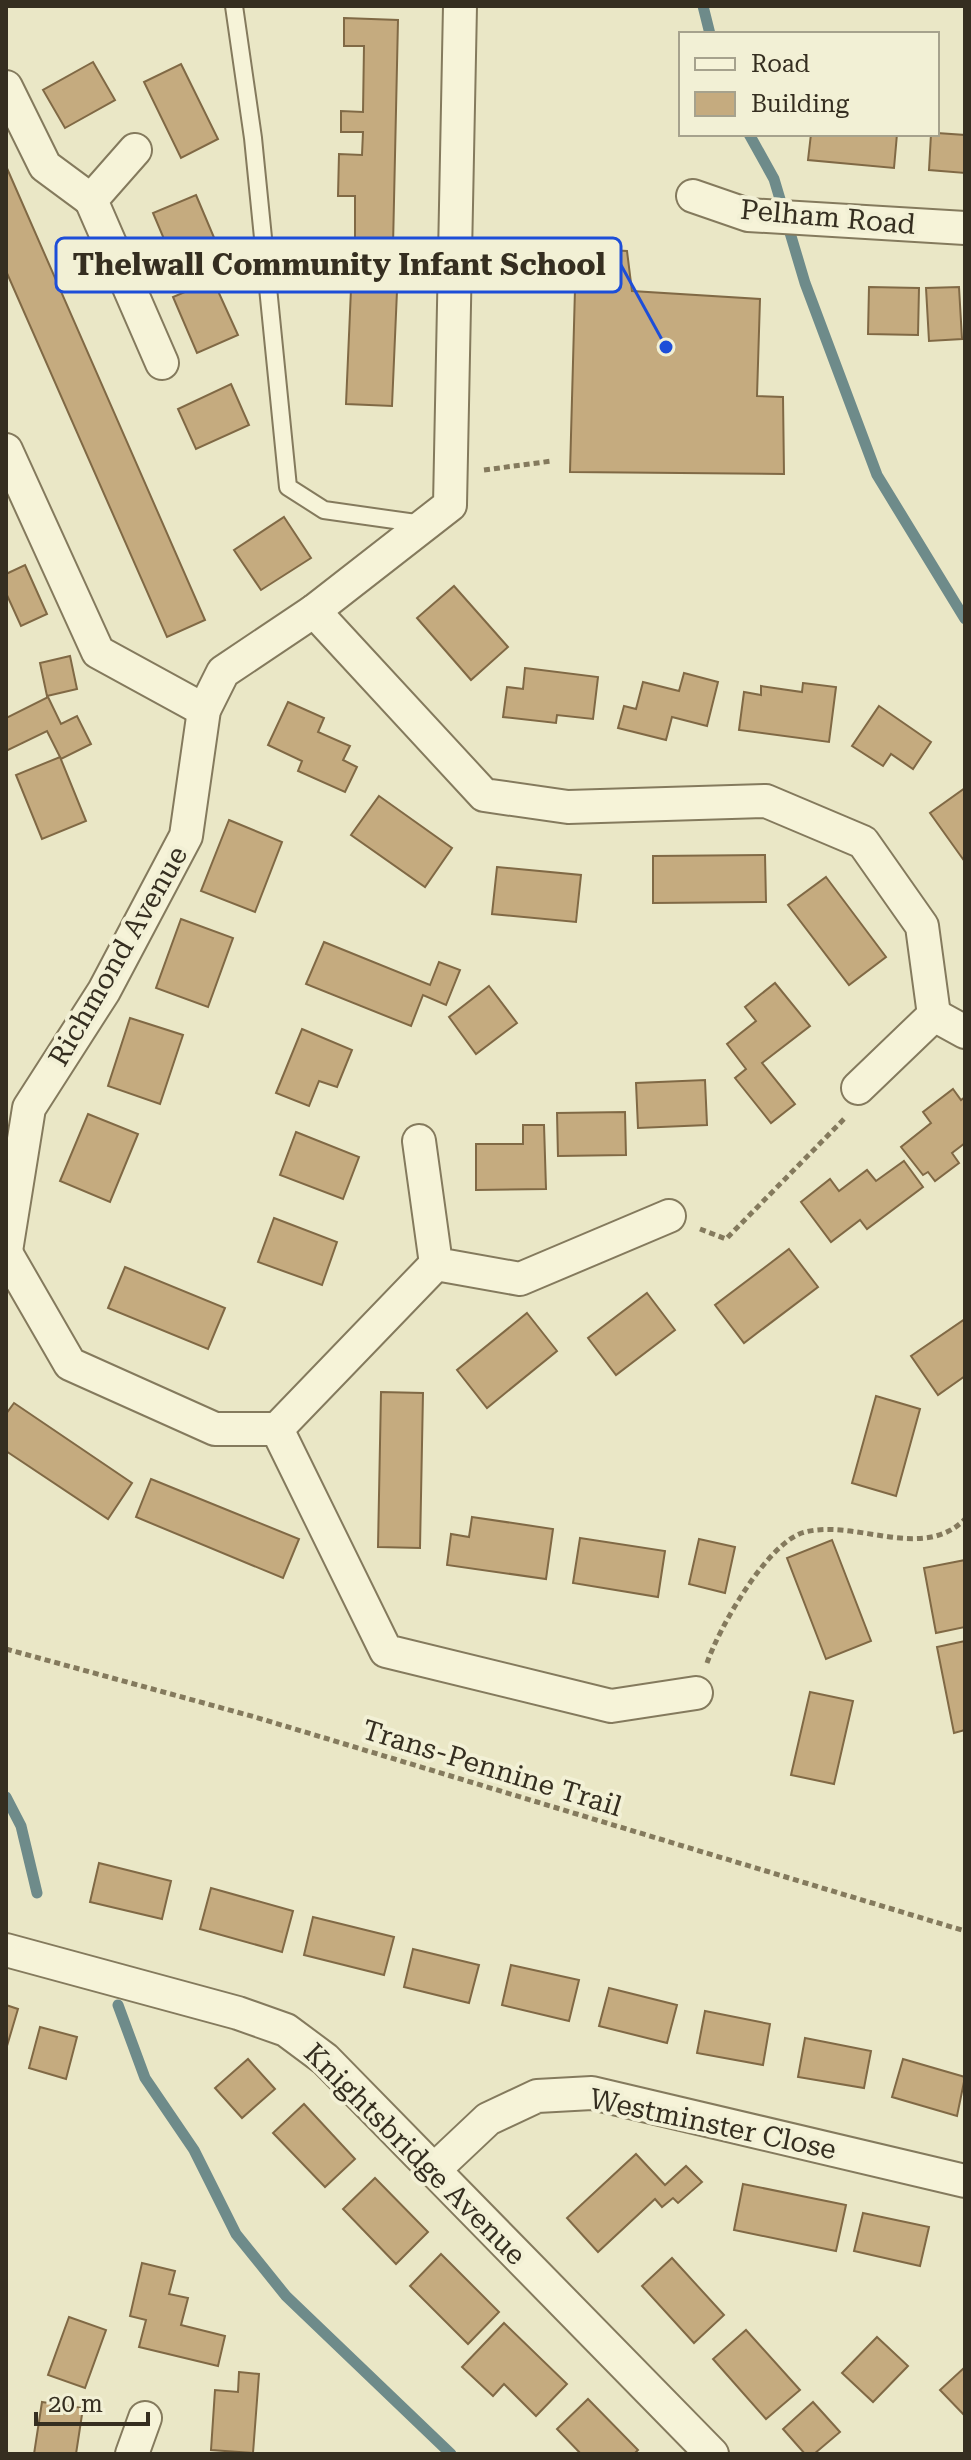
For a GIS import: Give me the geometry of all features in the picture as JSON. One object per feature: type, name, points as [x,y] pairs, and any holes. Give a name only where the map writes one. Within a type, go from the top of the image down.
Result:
[{"type":"street","name":"Richmond Avenue","points":[[277,1429],[215,1429],[70,1364],[6,1252],[29,1108],[104,991],[186,836],[204,710],[223,672],[314,611],[450,505],[460,6]]},
{"type":"street","points":[[6,87],[45,166],[91,200],[162,363]]},
{"type":"street","points":[[91,200],[135,150]]},
{"type":"street","name":"Pelham Road","points":[[693,196],[748,215],[965,228]]},
{"type":"street","points":[[6,450],[98,652],[204,710]]},
{"type":"street","points":[[314,611],[484,795],[568,807],[766,801],[863,842],[922,926],[934,1015]]},
{"type":"street","points":[[934,1015],[965,1032]]},
{"type":"street","points":[[858,1088],[934,1015]]},
{"type":"street","points":[[419,1141],[436,1264]]},
{"type":"street","points":[[436,1264],[520,1279],[669,1216]]},
{"type":"street","points":[[436,1264],[277,1429],[386,1651],[611,1706],[696,1693]]},
{"type":"street","name":"Knightsbridge Avenue","points":[[6,1950],[238,2013],[286,2030],[325,2059],[712,2454]]},
{"type":"street","name":"Westminster Close","points":[[435,2169],[488,2119],[537,2096],[592,2093],[965,2181]]},
{"type":"street","points":[[132,2454],[145,2418]]},
{"type":"lane","points":[[234,6],[253,138],[288,487],[324,510],[425,524]]},
{"type":"path","points":[[451,474],[552,461]]},
{"type":"path","points":[[669,1216],[726,1239],[843,1122],[858,1088]]},
{"type":"path","points":[[696,1693],[713,1646],[765,1560],[803,1532],[871,1532],[924,1540],[953,1531],[965,1519]]},
{"type":"path","name":"Trans-Pennine Trail","points":[[6,1649],[255,1717],[965,1931]]},
{"type":"building","points":[[344,18],[398,20],[393,246],[355,245],[355,196],[338,196],[339,154],[362,155],[363,132],[341,132],[341,111],[363,112],[364,46],[344,46]]},
{"type":"building","points":[[93,62],[115,100],[65,128],[43,90]]},
{"type":"building","points":[[181,64],[218,139],[181,158],[144,82]]},
{"type":"building","points":[[939,133],[965,135],[965,173],[929,170],[931,136],[939,136]]},
{"type":"building","points":[[811,136],[897,136],[894,168],[808,160]]},
{"type":"building","points":[[6,166],[205,620],[167,637],[6,271]]},
{"type":"building","points":[[196,195],[218,247],[175,265],[153,213]]},
{"type":"building","points":[[588,249],[627,251],[632,291],[760,299],[757,396],[783,397],[784,474],[570,472],[575,289],[584,289]]},
{"type":"building","points":[[213,280],[238,335],[197,353],[173,297]]},
{"type":"building","points":[[869,287],[919,288],[918,335],[868,334]]},
{"type":"building","points":[[959,287],[962,339],[929,341],[926,288]]},
{"type":"building","points":[[351,289],[397,291],[392,406],[346,404]]},
{"type":"building","points":[[231,384],[249,425],[196,449],[178,409]]},
{"type":"building","points":[[284,517],[311,558],[261,590],[234,550]]},
{"type":"building","points":[[25,565],[47,614],[21,626],[6,593],[6,574]]},
{"type":"building","points":[[454,586],[508,647],[471,680],[417,618]]},
{"type":"building","points":[[70,656],[77,689],[47,696],[40,663]]},
{"type":"building","points":[[525,668],[598,677],[593,719],[557,715],[556,723],[503,717],[507,687],[523,689]]},
{"type":"building","points":[[684,673],[718,682],[707,726],[672,717],[666,740],[618,728],[624,706],[636,709],[643,682],[679,691]]},
{"type":"building","points":[[803,683],[836,687],[829,742],[739,730],[744,692],[761,695],[761,686],[802,692]]},
{"type":"building","points":[[48,697],[61,724],[77,716],[91,744],[61,759],[47,731],[6,751],[6,718]]},
{"type":"building","points":[[288,702],[324,718],[318,732],[350,746],[343,760],[357,767],[345,792],[298,771],[302,761],[268,745]]},
{"type":"building","points":[[879,706],[931,742],[913,769],[891,754],[883,766],[852,746]]},
{"type":"building","points":[[60,757],[86,821],[42,839],[16,775]]},
{"type":"building","points":[[965,788],[965,862],[930,813]]},
{"type":"building","points":[[379,796],[452,848],[425,887],[351,835]]},
{"type":"building","points":[[229,820],[282,842],[255,912],[201,891]]},
{"type":"building","points":[[765,855],[766,902],[653,903],[653,856]]},
{"type":"building","points":[[497,867],[581,875],[576,922],[492,914]]},
{"type":"building","points":[[826,877],[886,957],[849,985],[788,905]]},
{"type":"building","points":[[181,919],[233,938],[208,1007],[156,988]]},
{"type":"building","points":[[324,942],[430,985],[439,962],[460,970],[446,1005],[423,995],[411,1026],[306,984]]},
{"type":"building","points":[[775,983],[810,1026],[762,1063],[795,1104],[771,1123],[735,1078],[746,1069],[727,1044],[756,1021],[745,1007]]},
{"type":"building","points":[[489,986],[517,1023],[476,1054],[449,1017]]},
{"type":"building","points":[[130,1018],[183,1035],[160,1104],[108,1086]]},
{"type":"building","points":[[302,1029],[352,1050],[337,1087],[319,1081],[309,1106],[276,1093]]},
{"type":"building","points":[[705,1080],[707,1125],[638,1128],[636,1083]]},
{"type":"building","points":[[953,1089],[961,1100],[965,1097],[965,1143],[952,1153],[959,1163],[935,1181],[928,1172],[923,1175],[901,1147],[931,1123],[923,1112]]},
{"type":"building","points":[[625,1112],[626,1155],[558,1156],[557,1113]]},
{"type":"building","points":[[88,1114],[138,1134],[110,1202],[60,1181]]},
{"type":"building","points":[[523,1125],[544,1125],[546,1189],[476,1190],[476,1144],[523,1144]]},
{"type":"building","points":[[296,1132],[359,1157],[343,1199],[280,1175]]},
{"type":"building","points":[[904,1161],[923,1187],[867,1229],[860,1220],[831,1242],[801,1202],[830,1179],[839,1191],[867,1170],[876,1181]]},
{"type":"building","points":[[274,1218],[337,1242],[322,1285],[258,1262]]},
{"type":"building","points":[[789,1249],[818,1287],[744,1343],[715,1305]]},
{"type":"building","points":[[125,1267],[225,1308],[208,1349],[108,1308]]},
{"type":"building","points":[[647,1293],[675,1330],[616,1375],[588,1338]]},
{"type":"building","points":[[527,1313],[557,1351],[487,1408],[457,1370]]},
{"type":"building","points":[[965,1319],[965,1376],[938,1395],[911,1356]]},
{"type":"building","points":[[381,1392],[423,1393],[420,1548],[378,1547]]},
{"type":"building","points":[[876,1396],[920,1409],[896,1496],[852,1483]]},
{"type":"building","points":[[14,1403],[132,1483],[108,1519],[6,1451],[6,1414]]},
{"type":"building","points":[[151,1479],[299,1539],[283,1578],[136,1517]]},
{"type":"building","points":[[472,1517],[553,1529],[546,1579],[447,1565],[451,1534],[469,1537]]},
{"type":"building","points":[[580,1538],[665,1551],[658,1597],[573,1583]]},
{"type":"building","points":[[699,1539],[735,1547],[725,1593],[689,1584]]},
{"type":"building","points":[[832,1540],[871,1641],[826,1659],[787,1558]]},
{"type":"building","points":[[965,1560],[965,1627],[936,1633],[924,1568]]},
{"type":"building","points":[[965,1641],[965,1730],[954,1733],[937,1647]]},
{"type":"building","points":[[810,1692],[853,1701],[834,1784],[791,1775]]},
{"type":"building","points":[[99,1863],[171,1881],[162,1919],[90,1902]]},
{"type":"building","points":[[211,1888],[293,1911],[282,1952],[200,1929]]},
{"type":"building","points":[[313,1917],[394,1937],[384,1975],[304,1955]]},
{"type":"building","points":[[413,1949],[479,1965],[469,2003],[404,1987]]},
{"type":"building","points":[[511,1965],[579,1980],[569,2021],[502,2005]]},
{"type":"building","points":[[609,1988],[677,2005],[667,2043],[599,2026]]},
{"type":"building","points":[[6,2005],[18,2009],[7,2046],[6,2046]]},
{"type":"building","points":[[705,2011],[770,2024],[763,2065],[697,2053]]},
{"type":"building","points":[[40,2027],[77,2037],[66,2079],[29,2068]]},
{"type":"building","points":[[805,2038],[871,2051],[864,2088],[798,2077]]},
{"type":"building","points":[[248,2059],[275,2089],[242,2118],[215,2088]]},
{"type":"building","points":[[903,2059],[965,2077],[957,2116],[892,2097]]},
{"type":"building","points":[[304,2104],[355,2159],[325,2187],[273,2133]]},
{"type":"building","points":[[636,2154],[665,2185],[686,2166],[702,2182],[678,2203],[673,2198],[662,2207],[655,2199],[598,2252],[567,2218]]},
{"type":"building","points":[[375,2178],[428,2232],[396,2264],[343,2209]]},
{"type":"building","points":[[743,2184],[846,2205],[836,2251],[734,2230]]},
{"type":"building","points":[[863,2213],[929,2227],[920,2266],[854,2251]]},
{"type":"building","points":[[441,2254],[499,2312],[468,2344],[410,2286]]},
{"type":"building","points":[[672,2258],[724,2315],[694,2343],[642,2286]]},
{"type":"building","points":[[142,2263],[175,2271],[169,2294],[188,2298],[181,2325],[225,2336],[218,2366],[139,2347],[146,2320],[130,2316]]},
{"type":"building","points":[[69,2317],[106,2330],[85,2388],[48,2375]]},
{"type":"building","points":[[504,2323],[567,2384],[536,2416],[504,2384],[493,2396],[462,2367]]},
{"type":"building","points":[[746,2330],[800,2390],[766,2419],[713,2359]]},
{"type":"building","points":[[877,2337],[908,2366],[873,2402],[842,2373]]},
{"type":"building","points":[[965,2367],[965,2416],[940,2390]]},
{"type":"building","points":[[239,2372],[259,2374],[253,2453],[211,2450],[215,2390],[238,2392]]},
{"type":"building","points":[[588,2399],[638,2450],[634,2454],[581,2454],[557,2429]]},
{"type":"building","points":[[42,2402],[83,2408],[76,2454],[34,2454]]},
{"type":"building","points":[[813,2402],[840,2432],[814,2454],[805,2454],[783,2429]]},
{"type":"waterway","points":[[703,6],[710,32]]},
{"type":"waterway","points":[[750,136],[774,179],[805,283],[877,475],[965,619]]},
{"type":"waterway","points":[[6,1797],[21,1826],[37,1893]]},
{"type":"waterway","points":[[118,2005],[145,2078],[194,2150],[236,2234],[286,2296],[451,2454]]},
{"type":"place","name":"Thelwall Community Infant School","points":[[666,347]]}]
